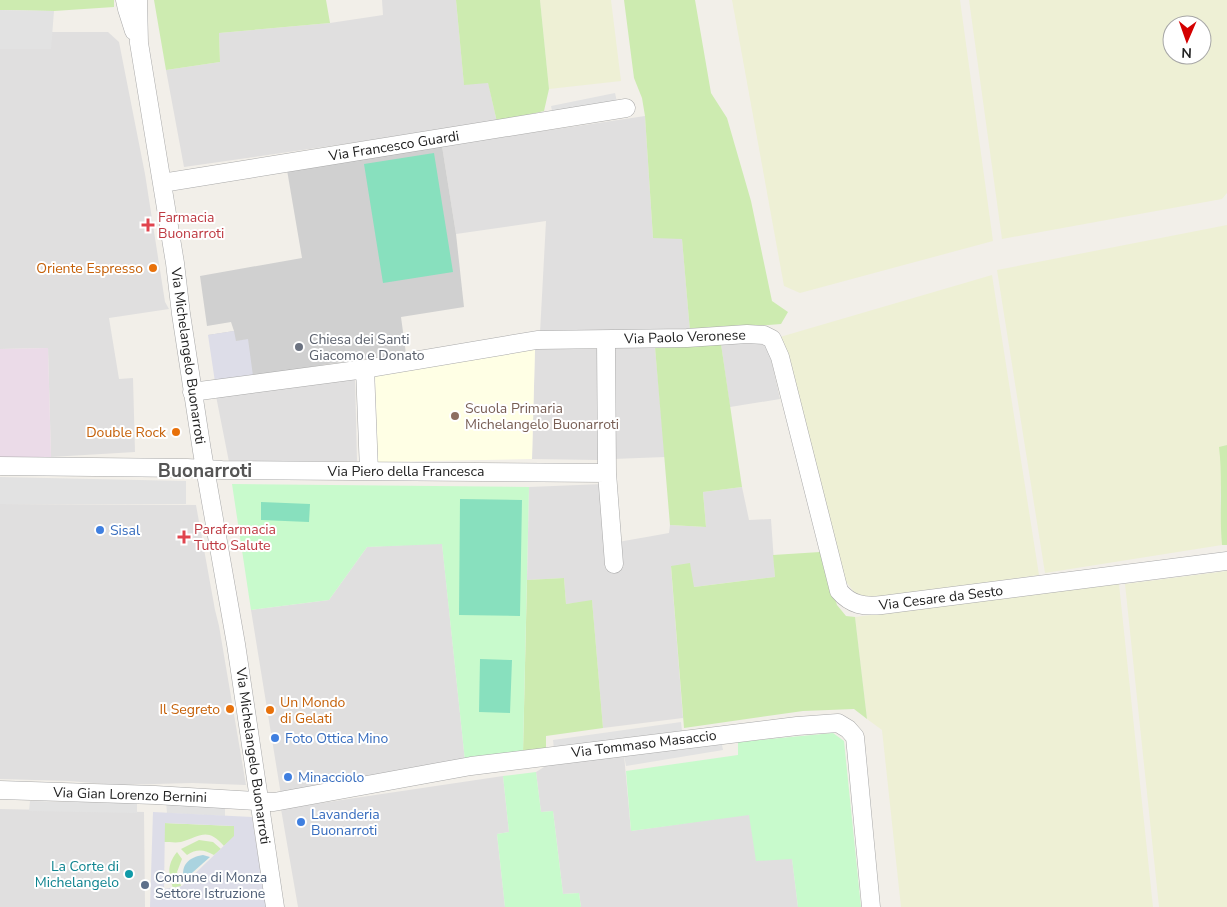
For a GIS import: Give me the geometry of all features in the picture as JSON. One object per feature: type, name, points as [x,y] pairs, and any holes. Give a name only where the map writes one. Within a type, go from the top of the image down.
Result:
[{"type":"street","name":"Via Michelangelo Buonarroti","points":[[125,0],[139,43]]},
{"type":"street","name":"Via Michelangelo Buonarroti","points":[[138,0],[139,43],[162,183],[192,392],[236,644],[275,907]]},
{"type":"street","name":"Via Francesco Guardi","points":[[162,183],[626,108]]},
{"type":"street","name":"Via Paolo Veronese","points":[[192,392],[365,369],[537,340],[687,338],[727,334],[764,335]]},
{"type":"street","name":"Via Cesare da Sesto","points":[[764,335],[772,338],[780,357],[839,591],[855,604],[868,607],[882,606],[1227,561]]},
{"type":"street","name":"Via Paolo Veronese","points":[[606,340],[607,473],[614,564]]},
{"type":"street","points":[[365,369],[369,471]]},
{"type":"street","name":"Via Piero della Francesca","points":[[0,466],[205,470],[607,473]]},
{"type":"street","name":"Via Tommaso Masaccio","points":[[260,801],[274,802],[471,766],[761,730],[838,723],[848,729],[854,737],[871,907]]},
{"type":"street","name":"Via Gian Lorenzo Bernini","points":[[0,790],[155,795],[260,801]]},
{"type":"shaded area","points":[[382,0],[456,0],[464,84],[488,82],[497,122],[184,167],[166,70],[220,62],[219,33],[330,23],[383,15]]},
{"type":"shaded area","points":[[540,0],[611,0],[621,81],[549,89]]},
{"type":"shaded area","points":[[732,0],[960,0],[993,241],[800,293],[784,286]]},
{"type":"shaded area","points":[[969,0],[1227,0],[1227,193],[1222,199],[1002,239]]},
{"type":"shaded area","points":[[0,10],[54,11],[51,49],[0,49]]},
{"type":"shaded area","points":[[52,32],[108,32],[119,42],[145,174],[165,302],[169,309],[109,318],[119,379],[133,378],[135,452],[51,457],[48,348],[0,349],[0,49],[50,49]]},
{"type":"shaded area","points":[[615,93],[617,102],[553,115],[551,106]]},
{"type":"shaded area","points":[[645,116],[653,238],[682,238],[690,331],[540,333],[546,221],[456,234],[442,146]]},
{"type":"shaded area","points":[[442,146],[456,234],[464,307],[401,317],[406,354],[253,376],[208,335],[234,331],[231,322],[207,326],[200,276],[302,258],[287,170]]},
{"type":"shaded area","points":[[1227,225],[1227,445],[1220,448],[1222,471],[1220,497],[1222,545],[1045,573],[997,270]]},
{"type":"shaded area","points":[[992,275],[1039,575],[871,599],[855,593],[842,577],[780,337]]},
{"type":"shaded area","points":[[234,331],[236,341],[248,339],[253,376],[215,382],[208,335]]},
{"type":"shaded area","points":[[762,342],[768,345],[780,399],[730,407],[721,344]]},
{"type":"shaded area","points":[[610,347],[655,347],[665,457],[613,459]]},
{"type":"shaded area","points":[[48,348],[51,457],[0,458],[0,349]]},
{"type":"shaded area","points":[[535,349],[599,349],[598,460],[532,459]]},
{"type":"shaded area","name":"Scuola Primaria Michelangelo Buonarroti","points":[[535,349],[532,459],[378,462],[375,373]]},
{"type":"shaded area","points":[[355,378],[357,461],[229,462],[216,396]]},
{"type":"shaded area","points":[[0,477],[186,481],[186,504],[0,504]]},
{"type":"shaded area","points":[[603,484],[607,544],[669,533],[670,525],[706,527],[703,492],[742,487],[749,520],[771,519],[775,577],[694,587],[671,567],[683,718],[603,728],[592,601],[566,604],[564,578],[527,580],[529,487]]},
{"type":"shaded area","points":[[0,504],[196,505],[246,785],[192,783],[118,785],[69,781],[0,779]]},
{"type":"shaded area","points":[[442,543],[465,761],[281,795],[251,610],[329,600],[367,547]]},
{"type":"shaded area","points":[[1227,571],[1227,907],[1159,907],[1125,584]]},
{"type":"shaded area","points":[[1119,584],[1153,907],[901,907],[882,730],[867,719],[855,617]]},
{"type":"shaded area","points":[[681,722],[682,731],[554,749],[553,740]]},
{"type":"shaded area","points":[[721,740],[723,750],[626,766],[624,755]]},
{"type":"shaded area","points":[[624,755],[631,831],[749,814],[792,858],[798,907],[581,907],[579,893],[563,894],[553,811],[541,812],[536,772],[549,764]]},
{"type":"shaded area","points":[[503,776],[509,832],[497,834],[505,907],[298,907],[281,809]]},
{"type":"shaded area","points":[[30,801],[137,803],[137,813],[29,811]]},
{"type":"shaded area","points":[[166,801],[225,803],[225,816],[167,813]]},
{"type":"shaded area","points":[[0,809],[144,812],[145,907],[0,907]]},
{"type":"shaded area","points":[[153,812],[252,817],[266,907],[150,907]],"holes":[[[165,823],[234,826],[234,836],[182,886],[164,889]]]},
{"type":"green space","points":[[0,0],[114,0],[114,7],[54,11],[0,10]]},
{"type":"green space","points":[[154,0],[326,0],[330,23],[219,33],[220,62],[166,70]]},
{"type":"green space","points":[[456,0],[540,0],[549,89],[544,111],[497,122],[488,83],[464,85]]},
{"type":"green space","points":[[624,0],[695,0],[711,93],[727,118],[751,201],[772,301],[788,312],[781,324],[690,331],[682,239],[653,238],[645,116],[642,98],[634,78]]},
{"type":"green space","points":[[434,153],[453,272],[383,283],[364,164]]},
{"type":"green space","points":[[721,344],[742,487],[703,492],[706,527],[670,525],[655,347]]},
{"type":"green space","points":[[1227,445],[1227,545],[1222,545],[1219,447]]},
{"type":"green space","points":[[232,484],[529,487],[523,752],[465,761],[442,544],[367,547],[329,600],[251,610]]},
{"type":"green space","points":[[460,499],[522,500],[520,616],[459,615]]},
{"type":"green space","points":[[261,502],[310,504],[309,522],[261,520]]},
{"type":"green space","points":[[820,552],[837,605],[846,616],[855,617],[867,719],[854,709],[803,711],[684,728],[671,566],[690,563],[694,587],[775,577],[773,555]]},
{"type":"green space","points":[[564,578],[566,604],[592,600],[603,728],[546,736],[546,749],[523,752],[527,580]]},
{"type":"green space","points":[[480,659],[512,660],[510,713],[479,712]]},
{"type":"green space","points":[[833,733],[844,741],[861,907],[798,907],[792,859],[756,861],[749,815],[631,831],[626,771],[738,755],[738,742]]},
{"type":"green space","points":[[536,772],[541,812],[553,811],[563,894],[579,893],[581,907],[505,907],[497,834],[509,832],[503,776]]},
{"type":"green space","points":[[164,823],[234,826],[234,837],[224,846],[218,840],[208,835],[181,842],[164,842]]},
{"type":"green space","points":[[199,840],[213,842],[221,849],[214,855],[201,850],[187,855],[181,849]]},
{"type":"green space","points":[[177,852],[182,859],[177,872],[181,886],[173,888],[169,869],[171,861]]},
{"type":"water","points":[[203,855],[210,857],[184,880],[183,870],[187,863]]},
{"type":"place","name":"Farmacia Buonarroti","points":[[148,225]]},
{"type":"place","name":"Oriente Espresso","points":[[153,268]]},
{"type":"place","name":"Chiesa dei Santi Giacomo e Donato","points":[[299,347]]},
{"type":"place","name":"Scuola Primaria Michelangelo Buonarroti","points":[[455,416]]},
{"type":"place","name":"Double Rock","points":[[176,432]]},
{"type":"place","name":"Sisal","points":[[100,530]]},
{"type":"place","name":"Parafarmacia Tutto Salute","points":[[184,537]]},
{"type":"place","name":"Il Segreto","points":[[230,709]]},
{"type":"place","name":"Un Mondo di Gelati","points":[[270,710]]},
{"type":"place","name":"Foto Ottica Mino","points":[[275,738]]},
{"type":"place","name":"Minacciolo","points":[[288,777]]},
{"type":"place","name":"Lavanderia Buonarroti","points":[[301,822]]},
{"type":"place","name":"La Corte di Michelangelo","points":[[129,874]]},
{"type":"place","name":"Comune di Monza Settore Istruzione","points":[[145,885]]},
{"type":"district","name":"Buonarroti","points":[[205,471]]}]
